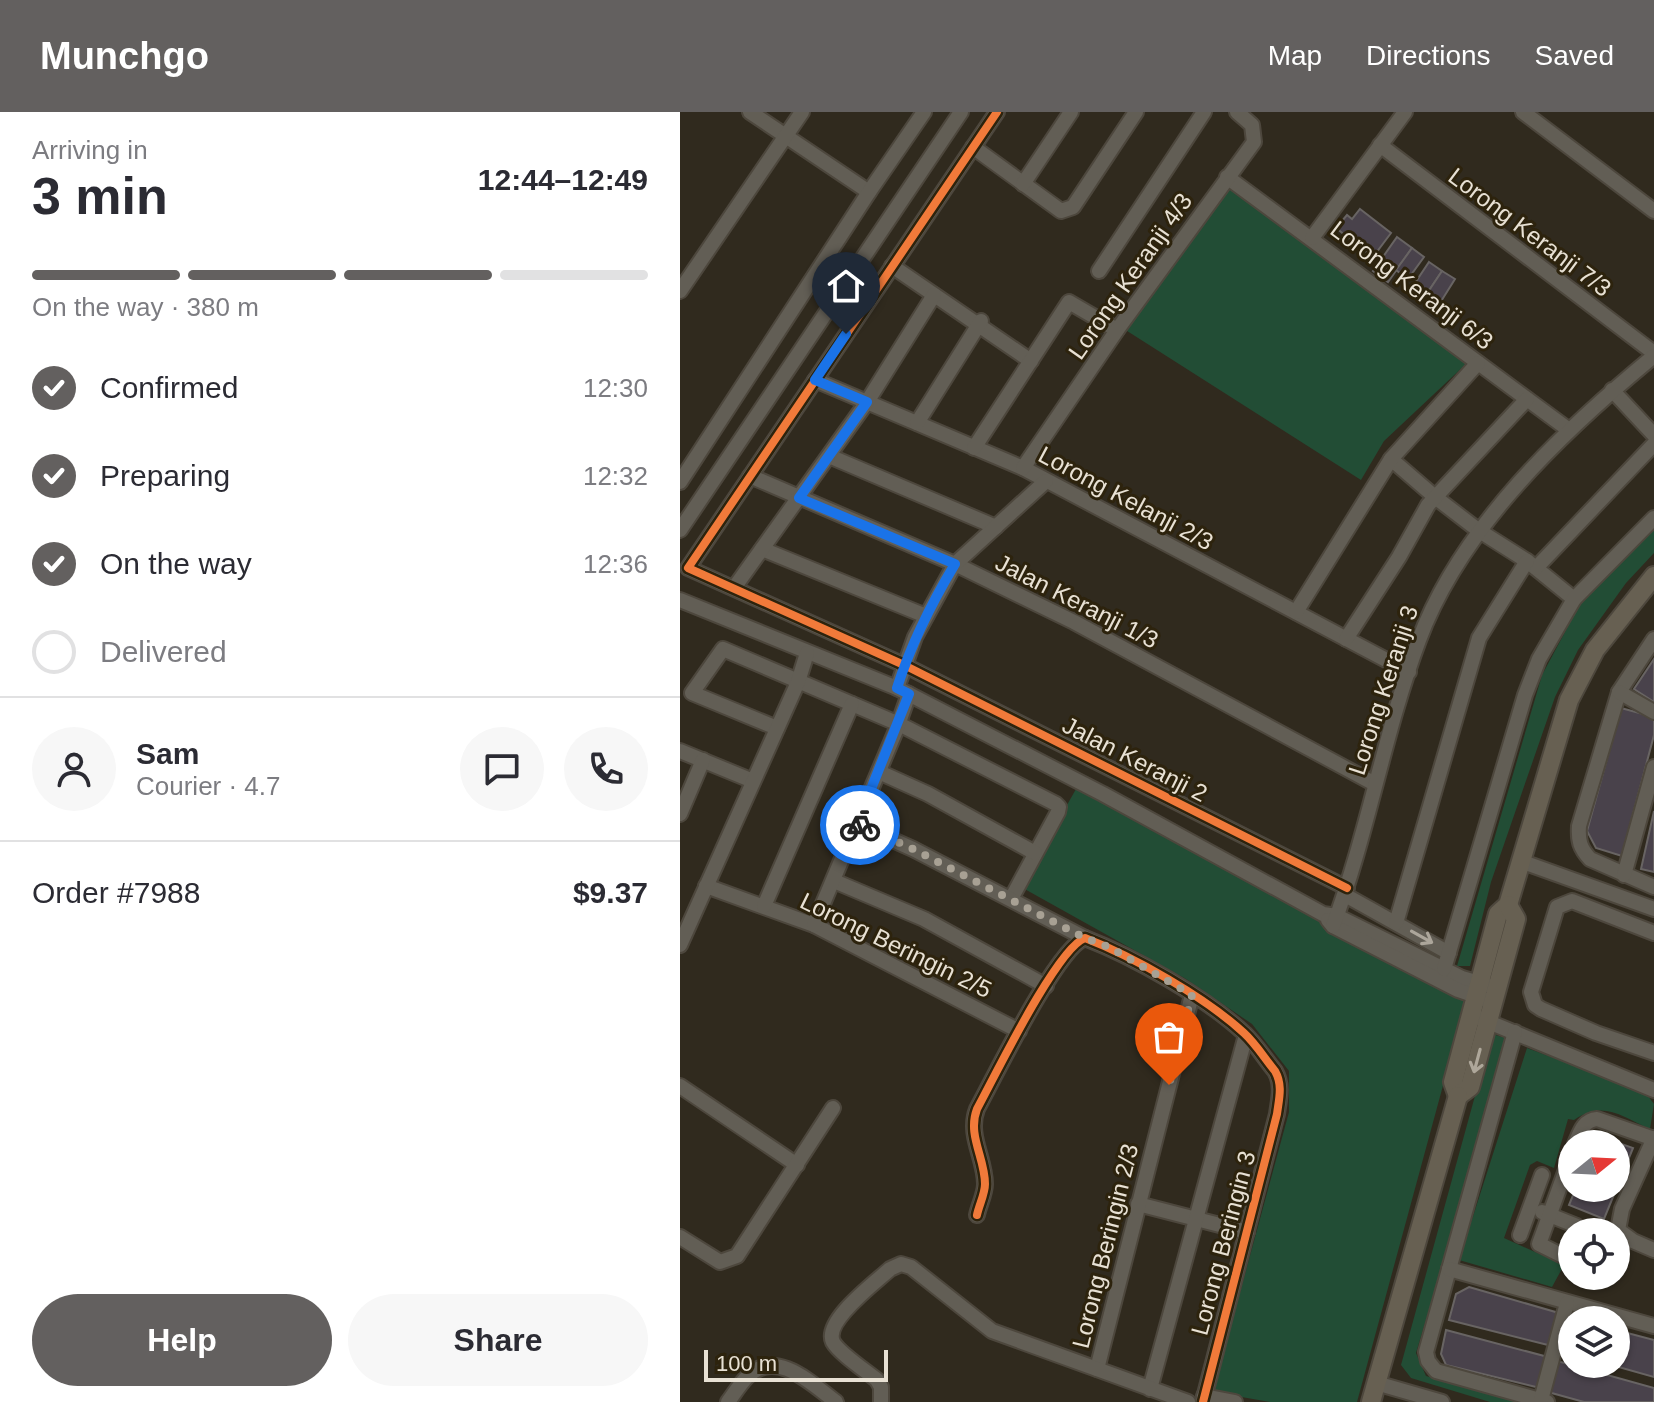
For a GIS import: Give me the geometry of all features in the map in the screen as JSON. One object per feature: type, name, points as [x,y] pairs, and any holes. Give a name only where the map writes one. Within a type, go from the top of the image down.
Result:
[{"type":"main road","points":[[1371,1402],[1458,1096],[1453,1082],[1516,919],[1508,905],[1569,700],[1595,650],[1654,576]]},
{"type":"street","points":[[750,112],[869,192]]},
{"type":"street","points":[[680,291],[802,112]]},
{"type":"street","points":[[680,482],[924,112]]},
{"type":"street","points":[[680,530],[961,112]]},
{"type":"street","points":[[750,476],[997,112]]},
{"type":"street","points":[[1023,184],[1071,112]]},
{"type":"street","points":[[973,147],[1061,211],[1073,207],[1135,112]]},
{"type":"street","points":[[1099,271],[1204,112]]},
{"type":"street","name":"Lorong Keranji 4/3","points":[[1023,468],[1117,330],[1254,142],[1252,125],[1237,112]]},
{"type":"street","points":[[1312,238],[1405,112]]},
{"type":"street","points":[[1523,112],[1654,211]]},
{"type":"street","points":[[941,142],[964,160]]},
{"type":"street","name":"Lorong Keranji 7/3","points":[[1380,145],[1654,355]]},
{"type":"street","name":"Lorong Keranji 6/3","points":[[1227,177],[1569,430]]},
{"type":"street","points":[[892,266],[1031,361]]},
{"type":"street","points":[[734,588],[867,402],[934,295]]},
{"type":"street","points":[[974,448],[1069,302],[1117,330]]},
{"type":"street","points":[[917,423],[979,323]]},
{"type":"street","name":"Lorong Keranji 3","points":[[1331,919],[1346,892],[1419,639],[1436,601],[1478,530],[1569,430],[1654,355]]},
{"type":"street","points":[[1296,612],[1391,459],[1478,363]]},
{"type":"street","name":"Lorong Kelanji 2/3","points":[[815,380],[1023,468],[1409,672]]},
{"type":"street","points":[[1612,390],[1654,435]]},
{"type":"street","points":[[1346,639],[1435,497],[1527,399]]},
{"type":"street","points":[[1396,923],[1479,638],[1531,564],[1654,444]]},
{"type":"street","points":[[829,456],[996,527]]},
{"type":"street","points":[[1391,459],[1478,530],[1531,564],[1574,599]]},
{"type":"street","name":"Jalan Keranji 1/3","points":[[750,476],[955,564],[1074,622],[1375,784]]},
{"type":"street","name":"Jalan Keranji 2","points":[[750,476],[688,568],[904,665],[1346,892],[1449,953]]},
{"type":"street","points":[[814,925],[899,724],[904,665],[926,616],[955,564],[1046,481]]},
{"type":"street","points":[[1444,969],[1531,677],[1574,599],[1654,518]]},
{"type":"street","points":[[762,549],[926,616]]},
{"type":"street","points":[[680,600],[903,691],[1331,919],[1486,992]]},
{"type":"street","points":[[1654,639],[1619,692],[1579,826],[1578,840],[1582,851],[1590,859],[1654,887]]},
{"type":"street","points":[[777,728],[692,693],[723,649],[899,724],[1056,804],[1058,812],[1011,899]]},
{"type":"street","points":[[680,945],[798,682],[807,653]]},
{"type":"street","points":[[1619,692],[1654,712]]},
{"type":"street","points":[[764,906],[852,704]]},
{"type":"street","points":[[680,751],[753,781]]},
{"type":"street","points":[[680,814],[703,760]]},
{"type":"street","points":[[1624,875],[1654,767]]},
{"type":"street","points":[[879,772],[928,794],[1035,853]]},
{"type":"street","points":[[857,824],[913,849],[1085,938],[1109,947],[1192,995],[1246,1035],[1150,1389]]},
{"type":"street","points":[[1520,861],[1654,909]]},
{"type":"street","points":[[834,881],[924,919],[1046,986]]},
{"type":"street","name":"Lorong Beringin 2/5","points":[[706,886],[814,925],[1019,1031]]},
{"type":"street","points":[[1654,933],[1572,901],[1557,907],[1531,992],[1535,1005],[1541,1009],[1596,1033],[1654,1053]]},
{"type":"street","points":[[1331,919],[1444,969],[1486,992]]},
{"type":"street","points":[[977,1215],[985,1188],[982,1162],[973,1133],[972,1122],[977,1109],[1046,986],[1076,941],[1085,938]]},
{"type":"street","name":"Lorong Beringin 2/3","points":[[1097,1369],[1192,995]]},
{"type":"street","points":[[1480,1018],[1654,1090]]},
{"type":"street","points":[[1515,1032],[1426,1352],[1428,1361],[1436,1371],[1544,1401],[1567,1303]]},
{"type":"street","points":[[1586,1061],[1596,1033]]},
{"type":"street","name":"Lorong Beringin 3","points":[[1203,1399],[1280,1094],[1279,1078],[1275,1071],[1246,1035]]},
{"type":"street","points":[[680,1086],[797,1165]]},
{"type":"street","points":[[680,1237],[720,1262],[737,1256],[833,1108]]},
{"type":"street","points":[[1581,1130],[1590,1119],[1607,1121],[1654,1139],[1622,1209],[1618,1230],[1654,1250]]},
{"type":"street","points":[[1520,1235],[1542,1175]]},
{"type":"street","points":[[1558,1191],[1539,1244],[1558,1254]]},
{"type":"street","points":[[1138,1204],[1247,1232]]},
{"type":"street","points":[[1530,1208],[1558,1219]]},
{"type":"street","points":[[881,1402],[881,1387],[877,1380],[834,1343],[831,1333],[837,1319],[895,1264],[911,1267],[992,1331],[1188,1402]]},
{"type":"street","points":[[1449,1269],[1654,1326]]},
{"type":"street","points":[[750,1402],[732,1397],[749,1375],[776,1366],[794,1371],[836,1402]]},
{"type":"street","points":[[1376,1383],[1442,1402]]},
{"type":"street","points":[[1203,1399],[1235,1402]]},
{"type":"green space","points":[[1227,183],[1466,364],[1384,441],[1361,480],[1124,329]]},
{"type":"green space","points":[[1654,530],[1654,553],[1626,583],[1578,650],[1555,697],[1491,882],[1470,966],[1457,966],[1542,675],[1580,604]]},
{"type":"green space","points":[[1076,789],[1466,1001],[1357,1402],[1270,1402],[1213,1392],[1289,1112],[1289,1071],[1252,1024],[1186,979],[1021,887]]},
{"type":"green space","points":[[1492,1034],[1506,1038],[1507,1050],[1416,1353],[1426,1376],[1517,1402],[1490,1402],[1411,1378],[1401,1365]]},
{"type":"green space","points":[[1527,1048],[1645,1092],[1654,1104],[1650,1129],[1612,1112],[1594,1111],[1574,1120],[1568,1119],[1565,1130],[1558,1130],[1558,1154],[1554,1168],[1537,1161],[1530,1165],[1504,1238],[1558,1262],[1558,1276],[1552,1287],[1459,1260]]},
{"type":"building","points":[[1360,209],[1391,233],[1373,257],[1336,228],[1347,215],[1352,219]]},
{"type":"building","points":[[1397,237],[1412,248],[1388,282],[1373,271]]},
{"type":"building","points":[[1412,248],[1424,257],[1408,279],[1396,270]]},
{"type":"building","points":[[1429,262],[1442,271],[1426,295],[1413,286]]},
{"type":"building","points":[[1442,271],[1455,279],[1440,303],[1426,295]]},
{"type":"building","points":[[1654,659],[1654,702],[1634,689]]},
{"type":"building","points":[[1621,708],[1654,717],[1654,735],[1622,856],[1596,848],[1587,831]]},
{"type":"building","points":[[1654,811],[1654,872],[1641,869]]},
{"type":"building","points":[[1570,1202],[1611,1202],[1604,1218],[1569,1205]]},
{"type":"building","points":[[1469,1287],[1558,1313],[1552,1346],[1449,1320],[1456,1294]]},
{"type":"building","points":[[1446,1330],[1548,1357],[1540,1388],[1446,1365],[1441,1354]]},
{"type":"building","points":[[1630,1334],[1654,1340],[1654,1377],[1630,1370]]},
{"type":"building","points":[[1557,1361],[1558,1378],[1618,1378],[1654,1388],[1654,1402],[1584,1402],[1548,1392]]},
{"type":"cycle path","points":[[997,112],[688,568],[904,665],[1347,888]]},
{"type":"cycle path","points":[[977,1215],[985,1184],[974,1128],[977,1109],[1043,988],[1073,947],[1085,938],[1104,946],[1168,979],[1228,1019],[1248,1037],[1275,1071],[1280,1092],[1203,1402]]},
{"type":"way so far","points":[[860,825],[1085,938],[1109,947],[1192,995],[1169,1085]]},
{"type":"route","points":[[846,334],[815,380],[867,402],[799,498],[955,564],[915,637],[904,665],[897,688],[909,694],[857,824],[860,825]]}]
